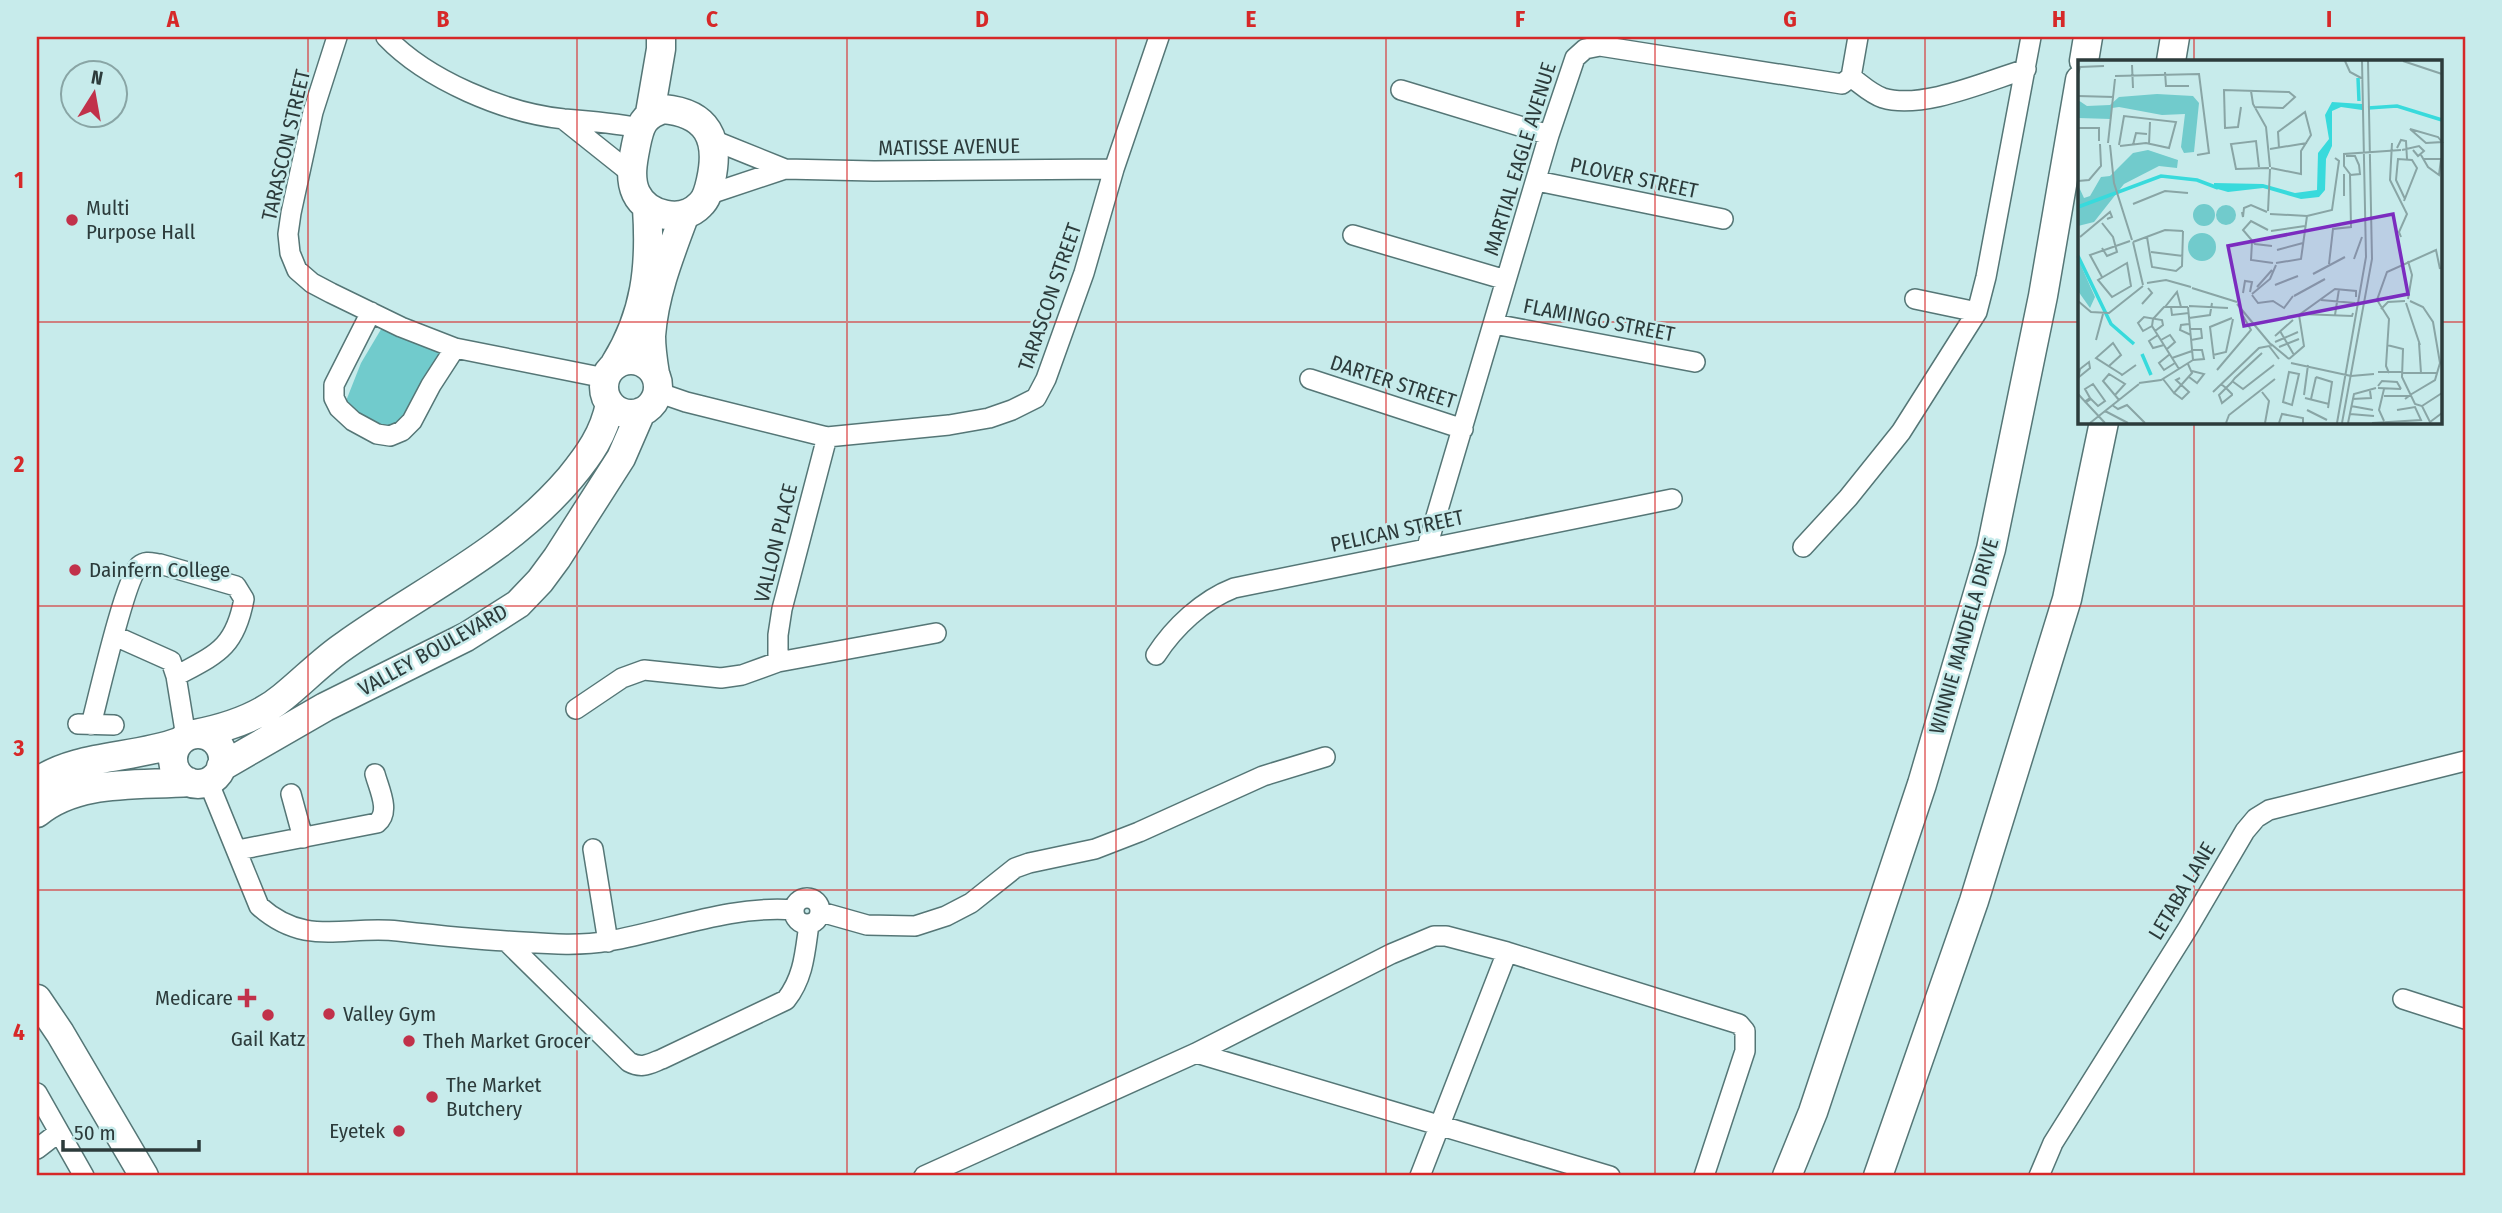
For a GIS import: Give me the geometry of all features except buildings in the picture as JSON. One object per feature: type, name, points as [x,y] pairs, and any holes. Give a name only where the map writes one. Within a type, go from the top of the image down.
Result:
[{"type":"street","name":"TARASCON STREET","points":[[337,37],[313,112],[288,234],[290,253],[297,270],[312,283],[455,348],[610,382]]},
{"type":"street","points":[[386,37],[412,59],[450,83],[514,108],[563,119],[597,121],[645,120],[663,109],[689,114]]},
{"type":"street","name":"TARASCON STREET","points":[[651,393],[827,437],[949,425],[989,418],[1012,411],[1036,398],[1046,379],[1084,273],[1114,169],[1159,37]]},
{"type":"street","points":[[1858,37],[1852,77],[1876,95],[1907,102],[1928,99],[2026,69]]},
{"type":"street","points":[[1802,547],[1848,498],[1893,443],[1977,312],[2031,37]]},
{"type":"street","points":[[2084,60],[2088,37]]},
{"type":"street","points":[[2171,60],[2175,37]]},
{"type":"street","points":[[661,43],[689,114],[709,131],[713,140],[713,165],[707,195],[702,204],[685,215],[658,214],[647,208],[636,193],[632,174],[661,43]]},
{"type":"street","name":"MARTIAL EAGLE AVENUE","points":[[1427,547],[1574,58],[1585,49],[1600,46],[1836,84],[1847,82],[1852,77]]},
{"type":"street","points":[[1401,90],[1549,135]]},
{"type":"street","name":"WINNIE MANDELA DRIVE","points":[[1787,1176],[1817,1099],[1922,784],[1991,549],[2043,296],[2078,92]]},
{"type":"street","points":[[563,119],[632,174]]},
{"type":"street","name":"MATISSE AVENUE","points":[[713,140],[785,169]]},
{"type":"street","name":"MATISSE AVENUE","points":[[707,195],[785,169],[1114,169]]},
{"type":"street","name":"PLOVER STREET","points":[[1537,181],[1723,219]]},
{"type":"street","name":"VALLEY BOULEVARD","points":[[38,802],[60,769],[155,751],[255,716],[281,699],[344,646],[485,556],[552,499],[592,451],[607,420],[610,382],[642,305],[649,255],[647,208]]},
{"type":"street","name":"VALLEY BOULEVARD","points":[[38,802],[91,789],[206,777],[325,707],[466,637],[518,604],[557,558],[614,470],[651,393],[651,337],[656,308],[664,270],[685,215]]},
{"type":"street","points":[[1353,234],[1506,280]]},
{"type":"street","points":[[1915,299],[1977,312]]},
{"type":"street","points":[[371,312],[334,385],[334,398],[339,408],[364,428],[390,436],[407,428],[455,348]]},
{"type":"street","name":"FLAMINGO STREET","points":[[1494,324],[1695,362]]},
{"type":"street","points":[[633,360],[642,362],[651,393],[624,413],[610,382],[633,360]]},
{"type":"street","name":"DARTER STREET","points":[[1310,379],[1463,429]]},
{"type":"street","points":[[1878,1176],[1974,901],[2067,599],[2104,424]]},
{"type":"street","name":"VALLON PLACE","points":[[778,662],[782,609],[827,437]]},
{"type":"street","name":"PELICAN STREET","points":[[1156,654],[1194,612],[1217,594],[1234,588],[1672,499]]},
{"type":"street","points":[[114,726],[85,725],[126,594],[136,569],[148,562],[236,586],[244,599],[240,624],[218,654],[176,676]]},
{"type":"street","points":[[576,709],[621,678],[644,670],[721,678],[742,675],[778,662],[936,633]]},
{"type":"street","points":[[115,636],[169,658],[176,676],[187,738]]},
{"type":"street","points":[[307,675],[325,707]]},
{"type":"street","points":[[187,738],[211,738],[217,743],[223,759],[206,777],[177,772],[174,764],[175,749],[187,738]]},
{"type":"street","points":[[206,777],[259,906],[282,923],[306,930],[344,933],[398,931],[426,936],[555,944],[608,942],[745,910],[771,908],[794,910],[798,921],[815,918],[867,925],[915,926],[946,916],[971,903],[1015,868],[1095,849],[1263,776],[1325,757]]},
{"type":"street","name":"LETABA LANE","points":[[2039,1176],[2053,1143],[2245,831],[2256,818],[2269,810],[2305,800],[2465,761]]},
{"type":"street","points":[[237,850],[366,826],[381,820],[384,809],[375,774]]},
{"type":"street","points":[[292,794],[303,838]]},
{"type":"street","points":[[593,849],[608,942]]},
{"type":"street","points":[[506,941],[629,1062],[644,1066],[786,1000],[802,971],[815,918]]},
{"type":"street","points":[[924,1176],[1196,1053],[1391,954],[1434,936],[1446,936],[1507,952],[1739,1024],[1745,1031],[1745,1051],[1704,1176]]},
{"type":"street","points":[[1420,1176],[1507,952]]},
{"type":"street","points":[[37,999],[45,1022],[144,1176]]},
{"type":"street","points":[[2403,999],[2465,1019]]},
{"type":"street","points":[[1196,1053],[1610,1176]]},
{"type":"street","points":[[37,1093],[83,1176]]},
{"type":"street","points":[[37,1149],[59,1132]]},
{"type":"shaded area","points":[[383,326],[445,356],[390,436],[344,406],[361,363]]},
{"type":"place","name":"Multi Purpose Hall","points":[[72,220]]},
{"type":"place","name":"Dainfern College","points":[[75,570]]},
{"type":"place","name":"Medicare","points":[[247,998]]},
{"type":"place","name":"Valley Gym","points":[[329,1014]]},
{"type":"place","name":"Gail Katz","points":[[268,1015]]},
{"type":"place","name":"Theh Market Grocer","points":[[409,1041]]},
{"type":"place","name":"The Market Butchery","points":[[432,1097]]},
{"type":"place","name":"Eyetek","points":[[399,1131]]}]
